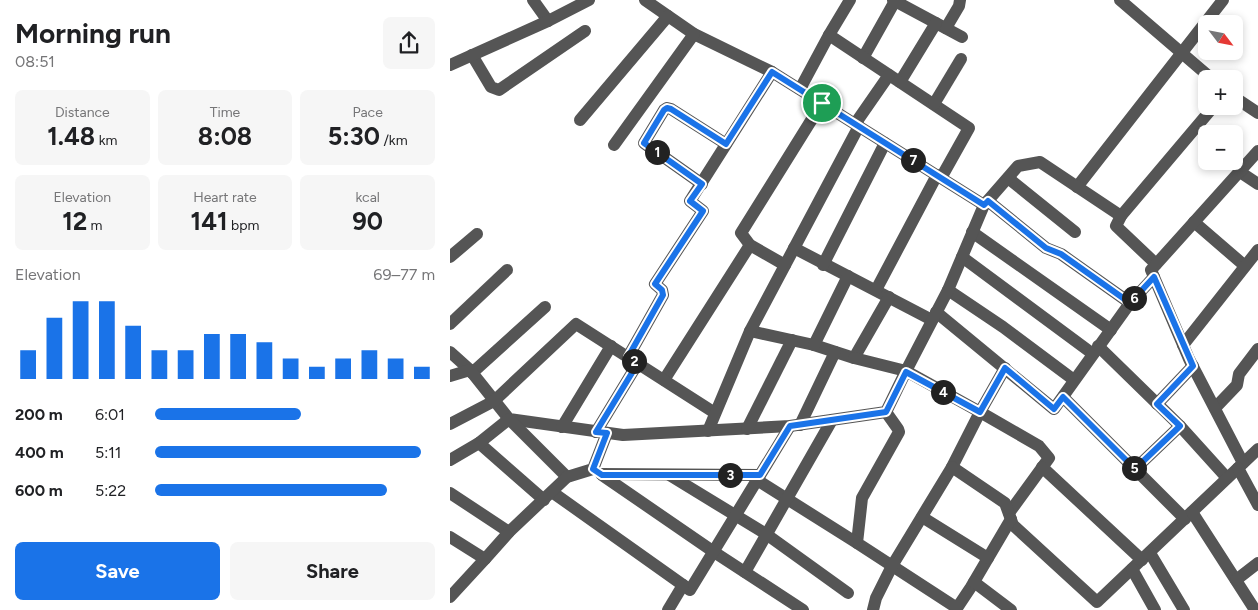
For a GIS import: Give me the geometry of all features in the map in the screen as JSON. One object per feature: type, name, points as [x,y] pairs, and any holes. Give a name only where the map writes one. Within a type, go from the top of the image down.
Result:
[{"type":"street","points":[[533,0],[548,21]]},
{"type":"street","points":[[450,65],[590,0]]},
{"type":"street","points":[[644,0],[694,34],[772,72],[885,143],[986,203],[1046,248],[1061,254],[1130,303]]},
{"type":"street","points":[[800,89],[850,0]]},
{"type":"street","points":[[900,82],[941,26],[959,6],[960,0]]},
{"type":"street","points":[[1120,0],[1201,70]]},
{"type":"street","points":[[1077,187],[1223,0]]},
{"type":"street","points":[[863,58],[894,1],[962,37]]},
{"type":"street","points":[[580,120],[668,16]]},
{"type":"street","points":[[472,55],[491,87],[499,90],[585,31]]},
{"type":"street","points":[[614,145],[694,34]]},
{"type":"street","points":[[829,35],[969,128],[939,176],[876,290]]},
{"type":"street","points":[[934,104],[961,59]]},
{"type":"street","points":[[598,472],[602,432],[663,295],[662,290],[655,284],[703,211],[690,201],[772,72]]},
{"type":"street","points":[[708,431],[750,331],[857,125],[889,75]]},
{"type":"street","points":[[785,265],[750,244],[741,233],[822,103]]},
{"type":"street","points":[[1243,103],[1258,113]]},
{"type":"street","points":[[702,184],[644,143],[667,108],[726,144]]},
{"type":"street","points":[[1156,264],[1116,226],[1121,216],[1206,115]]},
{"type":"street","points":[[823,265],[885,143]]},
{"type":"street","points":[[1258,152],[1151,270],[1183,345],[1258,505]]},
{"type":"street","points":[[886,412],[948,290],[986,203],[1018,166],[1040,162],[1121,216]]},
{"type":"street","points":[[1240,172],[1258,184]]},
{"type":"street","points":[[1008,178],[1075,232]]},
{"type":"street","points":[[1194,222],[1245,266]]},
{"type":"street","points":[[972,232],[1110,330]]},
{"type":"street","points":[[450,257],[477,234]]},
{"type":"street","points":[[664,380],[750,244]]},
{"type":"street","points":[[794,248],[823,265],[889,297],[934,316],[1005,368],[1054,409],[1130,303],[1154,277]]},
{"type":"street","points":[[1183,345],[1258,250]]},
{"type":"street","points":[[962,257],[1095,350],[1180,426],[1227,478]]},
{"type":"street","points":[[450,324],[507,270]]},
{"type":"street","points":[[814,345],[848,276]]},
{"type":"street","points":[[948,290],[1003,327],[1074,380]]},
{"type":"street","points":[[854,358],[889,297]]},
{"type":"street","points":[[450,376],[471,371],[545,307]]},
{"type":"street","points":[[450,424],[494,401],[576,324],[715,413]]},
{"type":"street","points":[[450,597],[509,532],[567,477],[598,472],[759,478],[956,609],[988,558],[1010,516],[1049,458],[1038,446],[906,372],[814,345],[750,331]]},
{"type":"street","points":[[747,429],[792,340]]},
{"type":"street","points":[[562,427],[611,346]]},
{"type":"street","points":[[1214,408],[1238,386],[1239,374],[1258,349]]},
{"type":"street","points":[[450,352],[471,371],[509,419],[567,477]]},
{"type":"street","points":[[479,443],[548,496],[690,590],[759,478],[795,426],[835,352]]},
{"type":"street","points":[[1157,404],[1193,366]]},
{"type":"street","points":[[873,610],[876,598],[892,566],[952,467],[1005,368]]},
{"type":"street","points":[[1063,397],[1135,469],[1189,515],[1236,580],[1254,610]]},
{"type":"street","points":[[450,460],[479,443],[509,419],[623,435],[795,426],[886,412]]},
{"type":"street","points":[[857,543],[862,498],[899,432],[886,412]]},
{"type":"street","points":[[745,572],[832,420]]},
{"type":"street","points":[[1135,469],[1180,426]]},
{"type":"street","points":[[952,467],[1005,502],[1013,525],[1099,606],[1132,569],[1258,449]]},
{"type":"street","points":[[1042,467],[1146,557],[1184,610]]},
{"type":"street","points":[[598,472],[714,552],[803,610]]},
{"type":"street","points":[[671,476],[766,534],[848,593]]},
{"type":"street","points":[[450,492],[509,532]]},
{"type":"street","points":[[922,516],[988,558]]},
{"type":"street","points":[[450,537],[485,560]]},
{"type":"street","points":[[1236,580],[1258,563]]},
{"type":"street","points":[[1132,569],[1155,610]]},
{"type":"street","points":[[974,582],[1011,610]]},
{"type":"street","points":[[668,610],[683,585]]},
{"type":"route","points":[[772,72],[822,103],[984,205],[988,201],[1046,248],[1061,254],[1130,303],[1154,277],[1193,366],[1157,404],[1180,426],[1135,469],[1063,397],[1054,409],[1005,368],[980,412],[906,372],[886,412],[790,426],[760,475],[602,475],[593,469],[607,433],[596,432],[638,363],[628,357],[663,295],[662,290],[655,284],[703,211],[690,201],[702,184],[644,143],[665,108],[671,109],[726,144],[772,72]]}]
